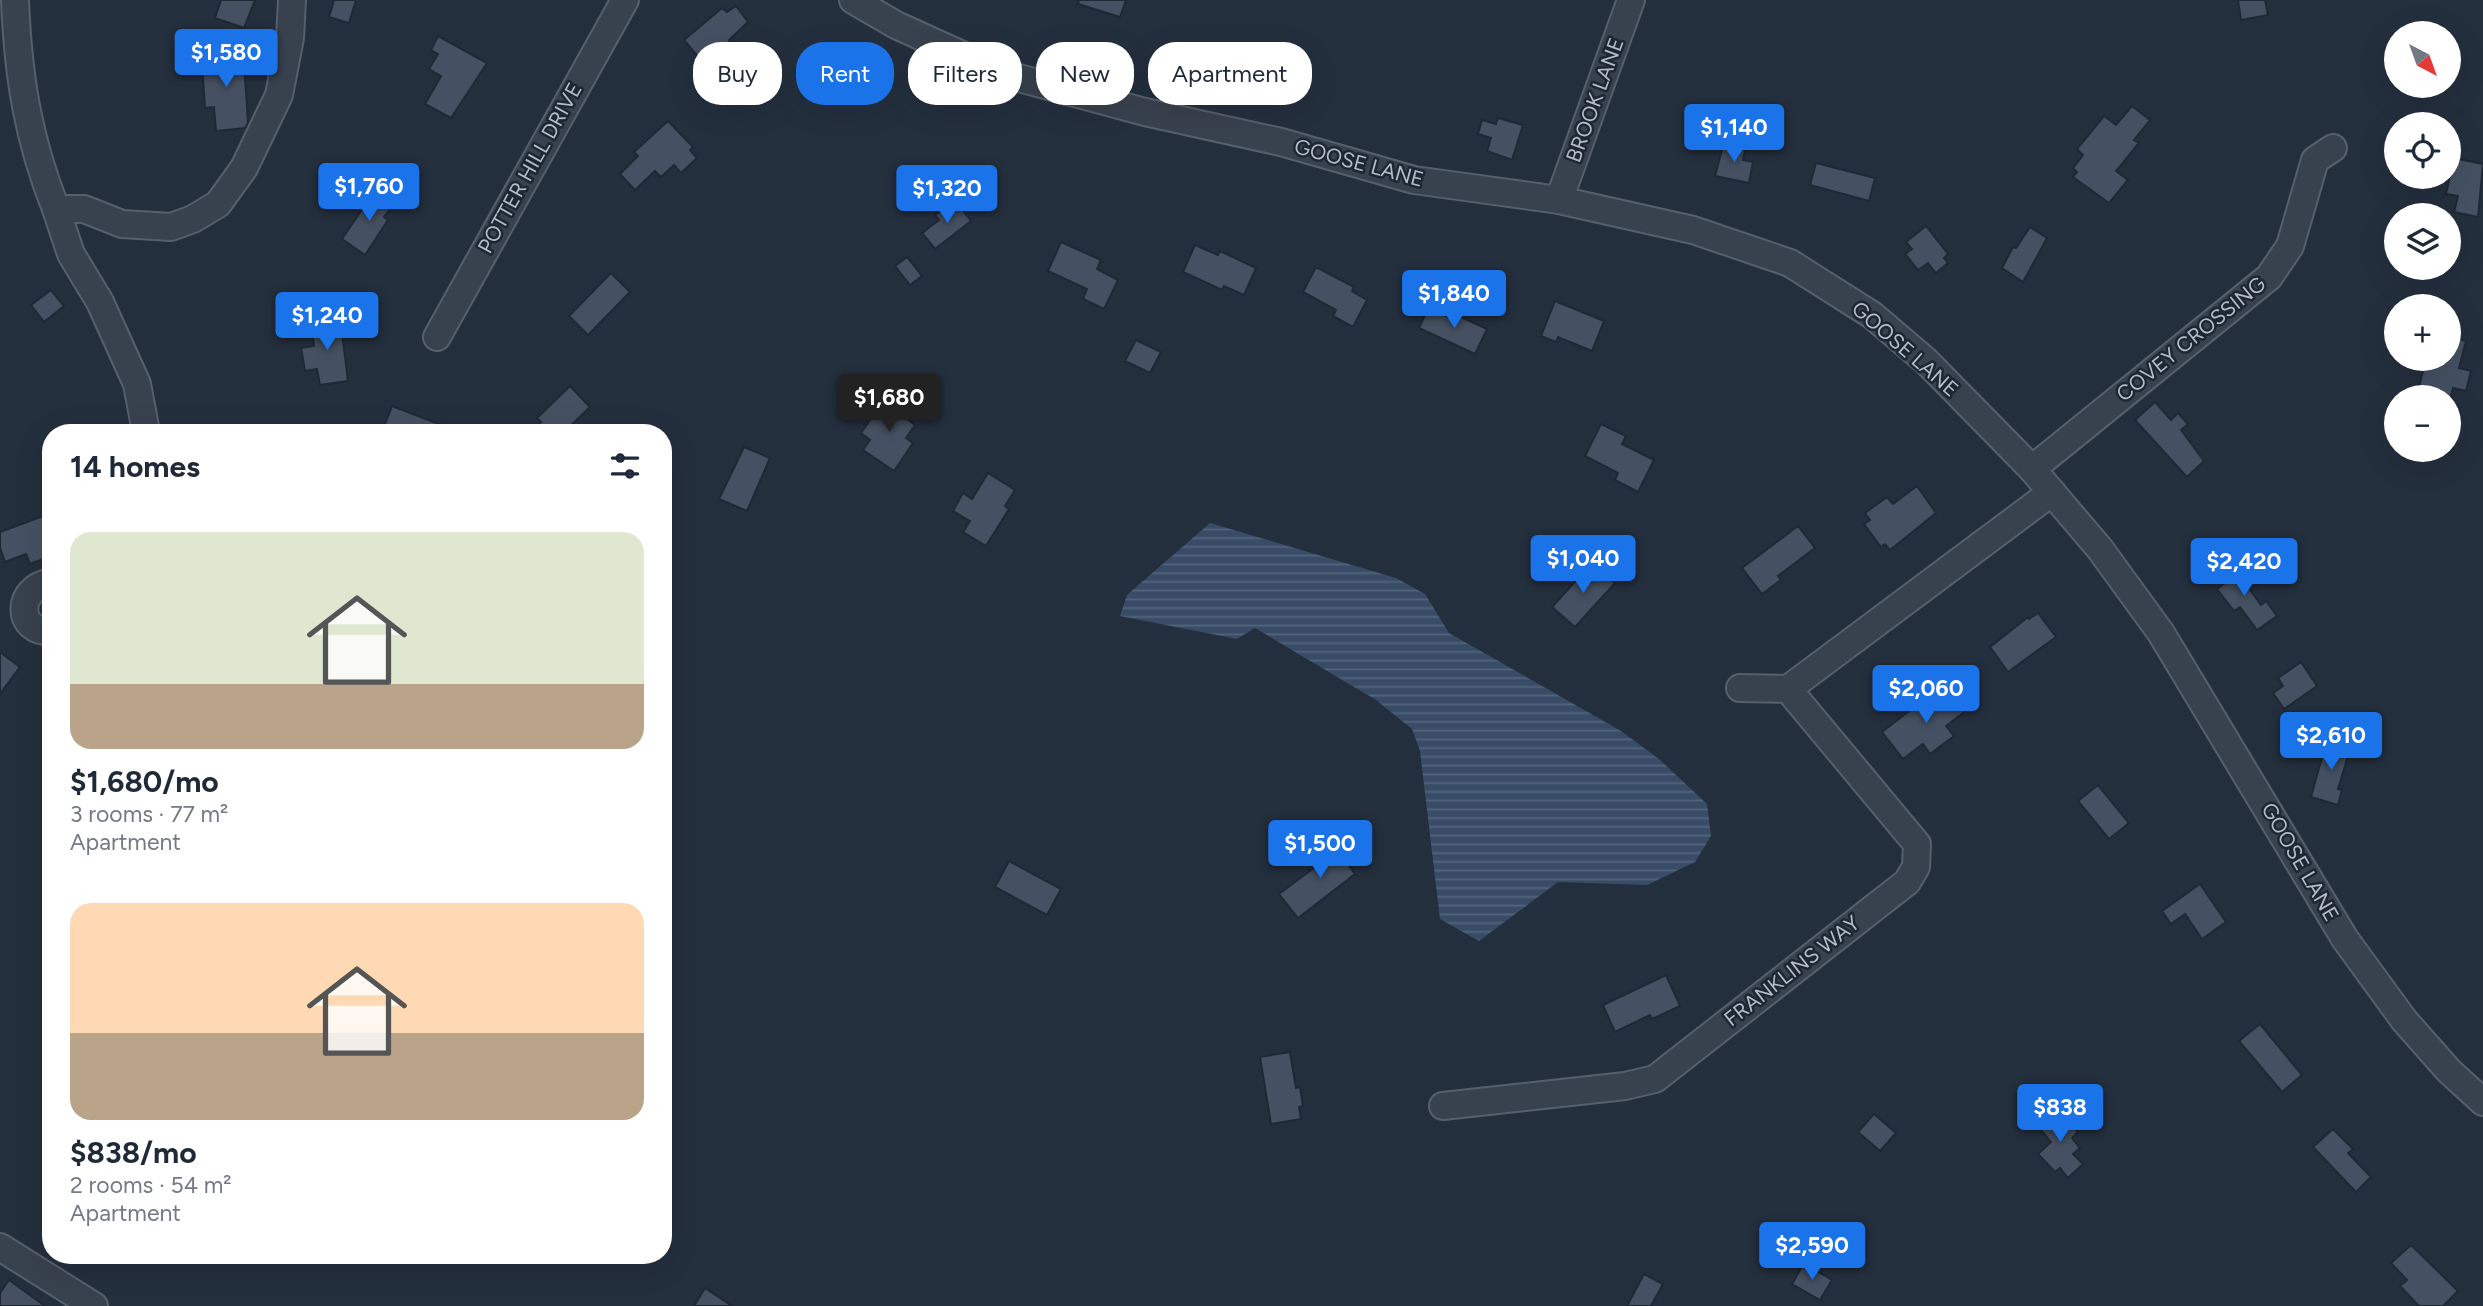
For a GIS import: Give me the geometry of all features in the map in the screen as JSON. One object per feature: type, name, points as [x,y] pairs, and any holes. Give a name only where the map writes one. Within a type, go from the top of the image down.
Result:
[{"type":"street","points":[[15,0],[26,114],[33,146],[71,254],[100,302],[136,384],[144,424]]},
{"type":"street","points":[[56,209],[83,209],[122,224],[171,227],[193,219],[218,204],[244,168],[279,95],[290,38],[292,0]]},
{"type":"street","name":"POTTER HILL DRIVE","points":[[437,337],[625,0]]},
{"type":"street","name":"GOOSE LANE","points":[[853,0],[896,25],[1004,74],[1145,112],[1281,142],[1414,180],[1559,200],[1693,230],[1790,263],[1881,322],[1926,361],[2032,469],[2100,549],[2161,633],[2345,939],[2404,1020],[2449,1071],[2483,1102]]},
{"type":"street","name":"BROOK LANE","points":[[1559,200],[1630,0]]},
{"type":"street","name":"COVEY CROSSING","points":[[2032,469],[2269,277],[2290,246],[2315,160],[2333,148]]},
{"type":"street","points":[[1740,688],[1788,689],[2052,492]]},
{"type":"street","points":[[42,583],[30,591],[24,602],[24,614],[32,625],[42,631]]},
{"type":"street","name":"FRANKLINS WAY","points":[[1443,1106],[1625,1086],[1655,1079],[1907,882],[1916,867],[1917,844],[1788,689]]},
{"type":"street","points":[[0,1247],[94,1306]]},
{"type":"water","points":[[1210,523],[1396,578],[1425,594],[1449,633],[1621,731],[1659,759],[1707,804],[1711,836],[1695,862],[1647,885],[1558,882],[1479,941],[1440,919],[1420,751],[1412,729],[1376,700],[1255,628],[1237,639],[1120,616],[1127,595]]},
{"type":"building","points":[[221,0],[255,0],[244,28],[215,18]]},
{"type":"building","points":[[334,0],[356,0],[349,23],[329,17]]},
{"type":"building","points":[[1079,0],[1126,0],[1120,17],[1078,4]]},
{"type":"building","points":[[2238,0],[2265,0],[2268,15],[2241,20]]},
{"type":"building","points":[[736,6],[748,22],[730,42],[693,42],[693,51],[684,40],[722,8],[727,12]]},
{"type":"building","points":[[438,36],[487,63],[451,118],[425,104],[441,76],[429,69],[438,54],[431,50]]},
{"type":"building","points":[[243,47],[248,123],[245,128],[216,131],[214,107],[205,108],[202,63],[211,63],[209,52]]},
{"type":"building","points":[[2132,106],[2150,120],[2134,140],[2139,143],[2116,171],[2128,180],[2109,203],[2073,177],[2077,172],[2073,168],[2083,155],[2077,149],[2104,116],[2116,125]]},
{"type":"building","points":[[1700,112],[1722,118],[1714,146],[1692,139]]},
{"type":"building","points":[[1498,118],[1523,125],[1512,160],[1487,151],[1491,138],[1478,134],[1482,120],[1496,124]]},
{"type":"building","points":[[668,121],[693,147],[690,150],[697,158],[681,173],[674,165],[661,177],[655,171],[635,190],[620,174],[638,156],[634,152]]},
{"type":"building","points":[[1724,142],[1746,147],[1743,160],[1753,162],[1749,183],[1715,176]]},
{"type":"building","points":[[2461,159],[2483,164],[2478,217],[2461,213],[2461,203],[2456,203],[2458,196],[2446,194],[2447,189],[2461,189]]},
{"type":"building","points":[[1816,163],[1875,178],[1869,201],[1810,185]]},
{"type":"building","points":[[376,189],[395,202],[384,217],[388,220],[365,255],[342,239]]},
{"type":"building","points":[[955,200],[971,221],[935,249],[922,233],[939,220],[935,215]]},
{"type":"building","points":[[1926,226],[1948,254],[1944,258],[1948,263],[1936,273],[1928,263],[1918,270],[1905,254],[1912,249],[1906,242]]},
{"type":"building","points":[[2030,227],[2047,238],[2023,282],[2002,268],[2013,247],[2016,248]]},
{"type":"building","points":[[1061,242],[1101,260],[1097,269],[1118,280],[1104,309],[1083,299],[1087,289],[1048,271]]},
{"type":"building","points":[[1195,245],[1218,255],[1220,251],[1256,268],[1244,295],[1224,286],[1222,290],[1183,272]]},
{"type":"building","points":[[907,257],[922,276],[910,285],[895,266]]},
{"type":"building","points":[[1316,267],[1354,287],[1352,291],[1367,300],[1353,327],[1333,316],[1336,310],[1303,292]]},
{"type":"building","points":[[611,273],[630,292],[588,335],[569,316]]},
{"type":"building","points":[[51,290],[64,306],[44,322],[31,305]]},
{"type":"building","points":[[1555,301],[1604,321],[1592,351],[1558,337],[1556,342],[1541,336]]},
{"type":"building","points":[[1428,308],[1448,317],[1450,312],[1487,329],[1475,354],[1419,328]]},
{"type":"building","points":[[340,317],[348,381],[320,385],[317,369],[305,371],[301,348],[314,346],[311,321]]},
{"type":"building","points":[[1136,340],[1161,352],[1150,373],[1125,361]]},
{"type":"building","points":[[2461,340],[2466,341],[2461,360]]},
{"type":"building","points":[[2461,368],[2471,371],[2466,391],[2461,390],[2461,385],[2420,385],[2423,371],[2461,371]]},
{"type":"building","points":[[570,386],[590,407],[572,424],[539,424],[541,422],[537,418]]},
{"type":"building","points":[[887,396],[910,412],[906,418],[915,425],[906,438],[913,443],[894,471],[863,450],[870,440],[861,433]]},
{"type":"building","points":[[2155,402],[2171,420],[2178,413],[2188,424],[2181,430],[2204,461],[2187,477],[2135,420]]},
{"type":"building","points":[[392,406],[439,424],[385,424]]},
{"type":"building","points":[[1601,424],[1626,436],[1622,444],[1654,460],[1638,492],[1615,480],[1618,473],[1585,456]]},
{"type":"building","points":[[744,447],[770,458],[747,511],[719,499]]},
{"type":"building","points":[[988,473],[1015,490],[1005,506],[1009,509],[986,546],[963,532],[970,521],[953,511],[963,493],[972,499]]},
{"type":"building","points":[[1917,486],[1936,513],[1890,550],[1885,544],[1881,547],[1864,524],[1870,520],[1865,513],[1887,497],[1893,504]]},
{"type":"building","points":[[42,516],[42,559],[30,564],[26,554],[5,562],[0,548],[0,532]]},
{"type":"building","points":[[1798,526],[1815,548],[1778,576],[1781,580],[1762,594],[1742,568]]},
{"type":"building","points":[[1592,563],[1615,583],[1575,627],[1552,607]]},
{"type":"building","points":[[2231,563],[2261,605],[2266,601],[2277,616],[2257,630],[2240,607],[2234,611],[2217,589],[2226,582],[2218,572]]},
{"type":"building","points":[[2038,613],[2056,637],[2008,672],[1990,647],[2028,617],[2029,619]]},
{"type":"building","points":[[0,652],[20,667],[0,694]]},
{"type":"building","points":[[2301,662],[2317,686],[2284,709],[2273,693],[2283,686],[2278,678]]},
{"type":"building","points":[[1951,688],[1967,710],[1946,726],[1954,736],[1930,754],[1923,744],[1903,759],[1882,732],[1917,705],[1921,710]]},
{"type":"building","points":[[2327,739],[2351,746],[2338,789],[2342,790],[2338,805],[2311,797]]},
{"type":"building","points":[[2098,785],[2129,823],[2109,839],[2078,801]]},
{"type":"building","points":[[1335,841],[1341,848],[1345,845],[1356,860],[1349,866],[1355,874],[1298,918],[1279,894],[1323,861],[1317,854]]},
{"type":"building","points":[[1009,861],[1061,889],[1047,915],[995,887]]},
{"type":"building","points":[[2200,884],[2226,922],[2202,939],[2185,914],[2171,924],[2162,911]]},
{"type":"building","points":[[1666,975],[1680,1006],[1652,1019],[1650,1015],[1615,1032],[1603,1005]]},
{"type":"building","points":[[2260,1024],[2302,1075],[2282,1092],[2239,1041]]},
{"type":"building","points":[[1290,1052],[1296,1088],[1300,1087],[1303,1106],[1299,1107],[1301,1119],[1271,1124],[1260,1057]]},
{"type":"building","points":[[2057,1109],[2078,1132],[2072,1138],[2080,1148],[2073,1154],[2083,1164],[2068,1178],[2060,1168],[2055,1172],[2038,1154],[2051,1142],[2038,1127]]},
{"type":"building","points":[[1874,1114],[1896,1133],[1880,1151],[1858,1132]]},
{"type":"building","points":[[2333,1129],[2353,1149],[2348,1153],[2371,1177],[2356,1192],[2313,1147]]},
{"type":"building","points":[[2411,1245],[2458,1291],[2443,1306],[2419,1306],[2400,1286],[2407,1280],[2391,1263]]},
{"type":"building","points":[[1804,1263],[1832,1280],[1820,1300],[1792,1284]]},
{"type":"building","points":[[1644,1274],[1663,1284],[1651,1306],[1627,1306]]},
{"type":"building","points":[[9,1280],[45,1306],[0,1306],[0,1293]]},
{"type":"building","points":[[705,1288],[732,1306],[694,1306]]}]
